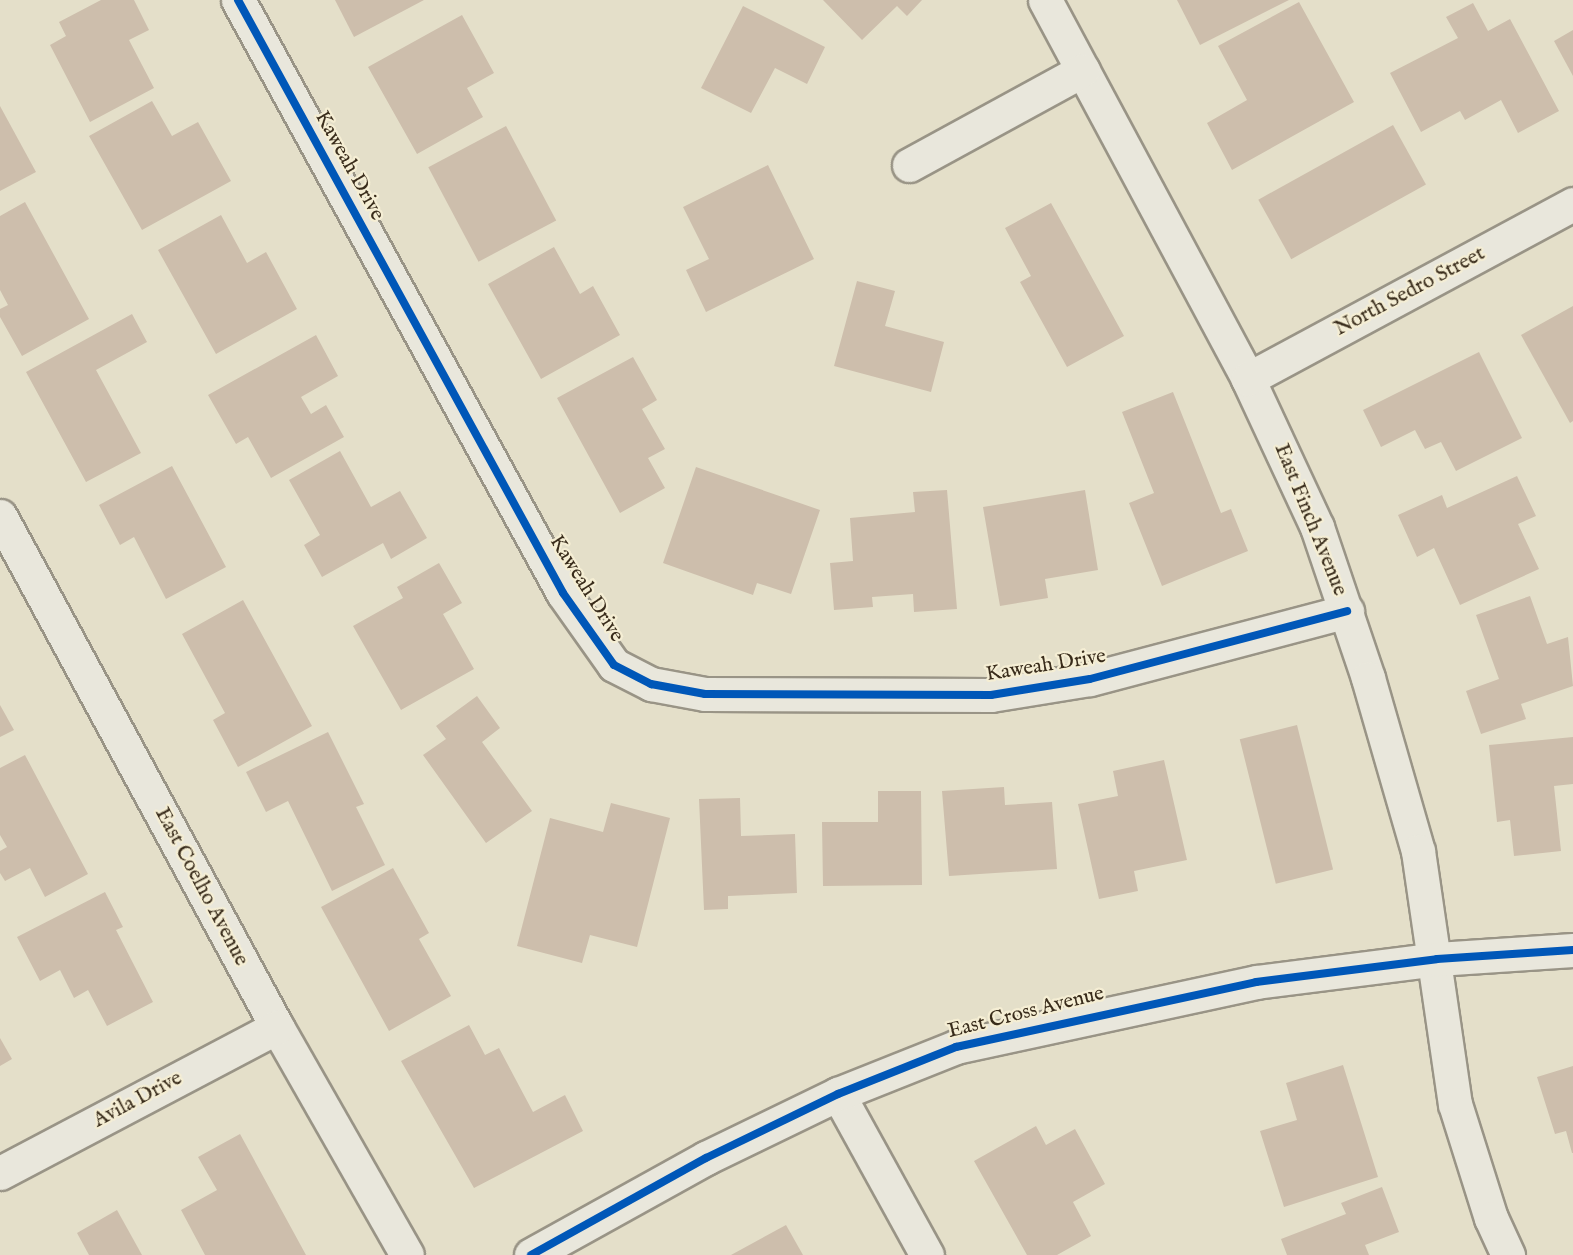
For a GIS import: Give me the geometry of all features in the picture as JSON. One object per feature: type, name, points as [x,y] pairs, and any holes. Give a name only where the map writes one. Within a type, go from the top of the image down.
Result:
[{"type":"street","name":"Kaweah Drive","points":[[238,0],[563,593],[614,665],[651,684],[705,694],[991,695],[1167,661],[1347,611]]},
{"type":"street","name":"East Finch Avenue","points":[[1045,0],[1248,379],[1317,527],[1347,611],[1418,851],[1437,959],[1442,1029],[1455,1104],[1491,1218],[1508,1255]]},
{"type":"street","points":[[909,165],[1083,70]]},
{"type":"street","name":"North Sedro Street","points":[[1248,379],[1573,204]]},
{"type":"street","name":"East Coelho Avenue","points":[[0,516],[277,1027],[407,1255]]},
{"type":"street","name":"East Cross Avenue","points":[[531,1255],[706,1158],[838,1094],[957,1047],[1094,1014],[1256,982],[1437,959],[1573,950]]},
{"type":"street","name":"Avila Drive","points":[[0,1173],[277,1027]]},
{"type":"street","points":[[838,1094],[927,1255]]},
{"type":"building","points":[[101,0],[134,0],[149,30],[129,40],[154,88],[90,122],[50,45],[66,36],[59,22]]},
{"type":"building","points":[[335,0],[424,0],[354,37]]},
{"type":"building","points":[[823,0],[922,0],[907,16],[897,6],[862,40]]},
{"type":"building","points":[[1177,0],[1289,0],[1200,45]]},
{"type":"building","points":[[1299,2],[1354,102],[1232,170],[1207,123],[1247,100],[1218,46]]},
{"type":"building","points":[[1473,3],[1488,31],[1510,19],[1559,111],[1518,133],[1501,100],[1465,120],[1460,111],[1421,132],[1390,73],[1458,38],[1446,17]]},
{"type":"building","points":[[743,6],[825,47],[807,84],[775,68],[751,113],[701,88]]},
{"type":"building","points":[[462,15],[494,73],[467,88],[483,117],[417,154],[368,67]]},
{"type":"building","points":[[1573,30],[1573,76],[1554,41]]},
{"type":"building","points":[[152,101],[172,136],[198,122],[231,181],[142,230],[89,136]]},
{"type":"building","points":[[0,106],[36,172],[0,191]]},
{"type":"building","points":[[1393,125],[1426,184],[1291,259],[1258,200]]},
{"type":"building","points":[[506,126],[556,220],[479,262],[428,167]]},
{"type":"building","points":[[768,165],[814,259],[706,312],[686,270],[709,259],[683,207]]},
{"type":"building","points":[[25,202],[89,319],[22,356],[0,317],[0,309],[8,305],[0,290],[0,216]]},
{"type":"building","points":[[1051,203],[1124,336],[1067,367],[1020,282],[1031,276],[1005,228]]},
{"type":"building","points":[[221,215],[247,263],[266,252],[297,309],[216,354],[158,250]]},
{"type":"building","points":[[554,247],[580,294],[593,286],[620,335],[541,379],[488,284]]},
{"type":"building","points":[[857,281],[895,291],[885,326],[944,342],[931,392],[834,366]]},
{"type":"building","points":[[1573,306],[1573,421],[1570,423],[1521,335]]},
{"type":"building","points":[[132,314],[147,342],[96,370],[141,453],[86,482],[26,372]]},
{"type":"building","points":[[316,335],[338,376],[301,397],[311,414],[326,405],[344,437],[271,478],[248,437],[236,444],[208,395]]},
{"type":"building","points":[[1479,352],[1522,438],[1456,471],[1441,442],[1425,449],[1415,430],[1381,447],[1363,410]]},
{"type":"building","points":[[633,357],[657,400],[642,409],[665,449],[648,458],[665,488],[620,513],[557,398]]},
{"type":"building","points":[[1173,392],[1221,513],[1231,509],[1248,551],[1162,586],[1129,503],[1154,493],[1122,412]]},
{"type":"building","points":[[340,451],[371,507],[400,491],[427,538],[391,559],[383,543],[322,577],[304,545],[320,535],[289,480]]},
{"type":"building","points":[[172,466],[226,567],[166,599],[134,537],[120,545],[99,505]]},
{"type":"building","points":[[696,467],[820,510],[791,594],[757,583],[753,595],[663,563]]},
{"type":"building","points":[[1517,476],[1536,516],[1518,524],[1539,569],[1460,605],[1434,548],[1417,557],[1398,515],[1442,495],[1447,508]]},
{"type":"building","points":[[947,490],[957,609],[914,612],[913,594],[872,597],[873,607],[834,610],[830,563],[853,561],[850,518],[915,512],[913,492]]},
{"type":"building","points":[[1085,490],[1098,570],[1045,579],[1048,598],[1000,606],[983,507]]},
{"type":"building","points":[[439,563],[462,603],[443,614],[474,669],[401,710],[353,626],[403,598],[397,587]]},
{"type":"building","points":[[1530,596],[1547,644],[1568,637],[1573,686],[1521,704],[1526,719],[1481,734],[1466,691],[1499,679],[1476,615]]},
{"type":"building","points":[[243,600],[312,726],[238,767],[213,720],[225,713],[182,634]]},
{"type":"building","points":[[477,696],[500,728],[482,742],[532,811],[486,843],[423,755],[446,739],[436,726]]},
{"type":"building","points":[[0,705],[14,730],[0,737]]},
{"type":"building","points":[[1297,725],[1333,870],[1276,884],[1240,739]]},
{"type":"building","points":[[328,732],[364,804],[356,807],[385,865],[332,891],[288,801],[266,812],[246,772]]},
{"type":"building","points":[[1573,737],[1573,784],[1554,786],[1561,851],[1514,856],[1510,820],[1497,822],[1489,745]]},
{"type":"building","points":[[25,755],[88,874],[45,897],[30,868],[5,881],[0,873],[0,851],[7,847],[0,835],[0,768]]},
{"type":"building","points":[[1164,760],[1187,860],[1134,871],[1138,891],[1099,899],[1078,804],[1118,796],[1113,771]]},
{"type":"building","points":[[1004,787],[1005,805],[1052,802],[1057,869],[949,876],[942,791]]},
{"type":"building","points":[[878,791],[921,791],[922,885],[823,886],[822,822],[878,822]]},
{"type":"building","points":[[740,798],[741,836],[795,834],[797,893],[728,896],[728,909],[704,910],[699,799]]},
{"type":"building","points":[[611,803],[670,818],[637,947],[590,935],[582,963],[517,946],[550,818],[603,832]]},
{"type":"building","points":[[393,868],[429,933],[419,939],[451,996],[389,1031],[321,907]]},
{"type":"building","points":[[105,892],[123,927],[116,930],[153,1002],[107,1026],[88,990],[74,998],[60,970],[40,981],[17,937]]},
{"type":"building","points":[[469,1025],[485,1055],[499,1048],[533,1112],[565,1095],[583,1131],[474,1188],[401,1061]]},
{"type":"building","points":[[0,1038],[12,1059],[0,1066]]},
{"type":"building","points":[[1343,1065],[1378,1177],[1284,1207],[1260,1131],[1297,1120],[1286,1083]]},
{"type":"building","points":[[1573,1066],[1572,1153],[1566,1131],[1555,1134],[1537,1077]]},
{"type":"building","points":[[1036,1126],[1046,1145],[1075,1129],[1105,1184],[1073,1202],[1091,1236],[1057,1255],[1027,1255],[974,1161]]},
{"type":"building","points":[[240,1134],[306,1255],[205,1255],[181,1210],[217,1190],[198,1157]]},
{"type":"building","points":[[1382,1187],[1399,1232],[1365,1245],[1369,1255],[1287,1255],[1281,1239],[1346,1214],[1341,1203]]},
{"type":"building","points":[[117,1210],[142,1255],[89,1255],[77,1233]]},
{"type":"building","points":[[786,1225],[803,1255],[731,1255]]},
{"type":"cycle path","points":[[238,0],[563,593],[614,665],[651,684],[705,694],[991,695],[1090,679],[1347,611]]},
{"type":"cycle path","points":[[531,1255],[706,1158],[838,1094],[956,1047],[1256,982],[1437,959],[1573,950]]}]
